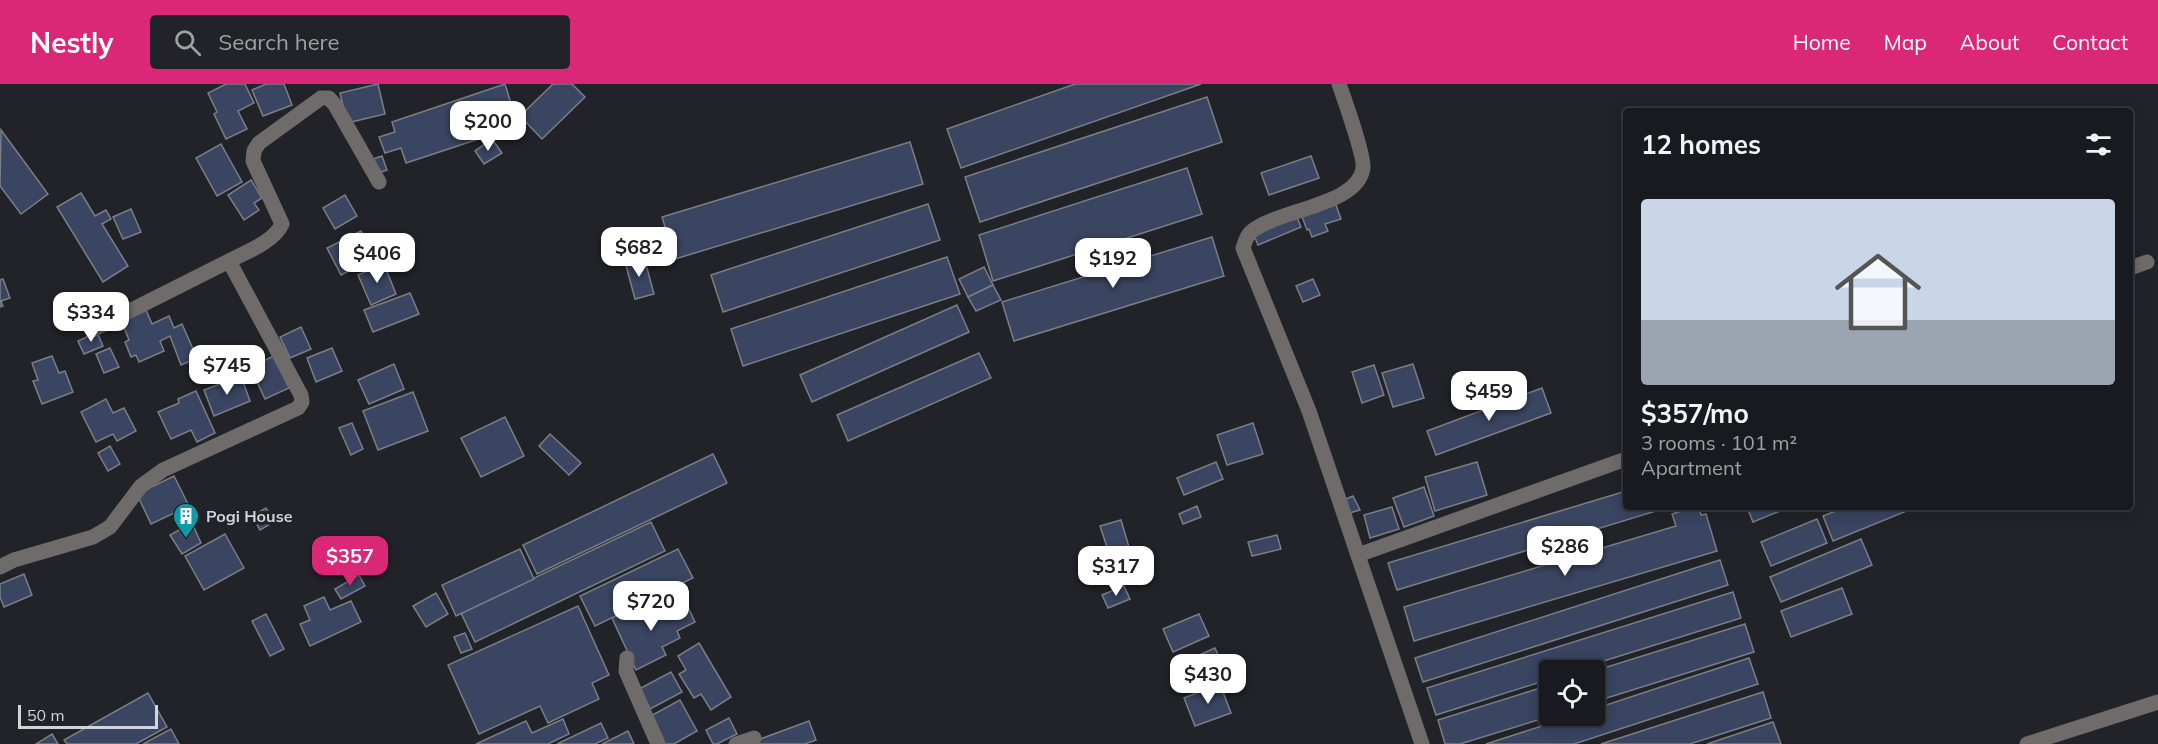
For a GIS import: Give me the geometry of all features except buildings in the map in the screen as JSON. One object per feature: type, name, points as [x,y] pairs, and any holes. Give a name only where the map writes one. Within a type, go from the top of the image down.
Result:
[{"type":"street","points":[[1339,84],[1364,166],[1360,180],[1343,194],[1270,220],[1250,232],[1243,248],[1309,411],[1422,744]]},
{"type":"street","points":[[92,330],[229,261],[273,237],[279,231],[282,224],[253,161],[254,151],[260,142],[321,98],[329,99],[335,105],[379,182]]},
{"type":"street","points":[[0,567],[14,560],[93,537],[110,527],[141,486],[163,470],[298,408],[302,402],[301,395],[229,261]]},
{"type":"street","points":[[2133,267],[2147,262]]},
{"type":"street","points":[[1358,555],[1623,460]]},
{"type":"street","points":[[627,658],[626,671],[658,744]]},
{"type":"street","points":[[2027,744],[2158,702]]},
{"type":"street","points":[[736,744],[754,738]]},
{"type":"place","name":"Pogi House","points":[[186,539]]}]
